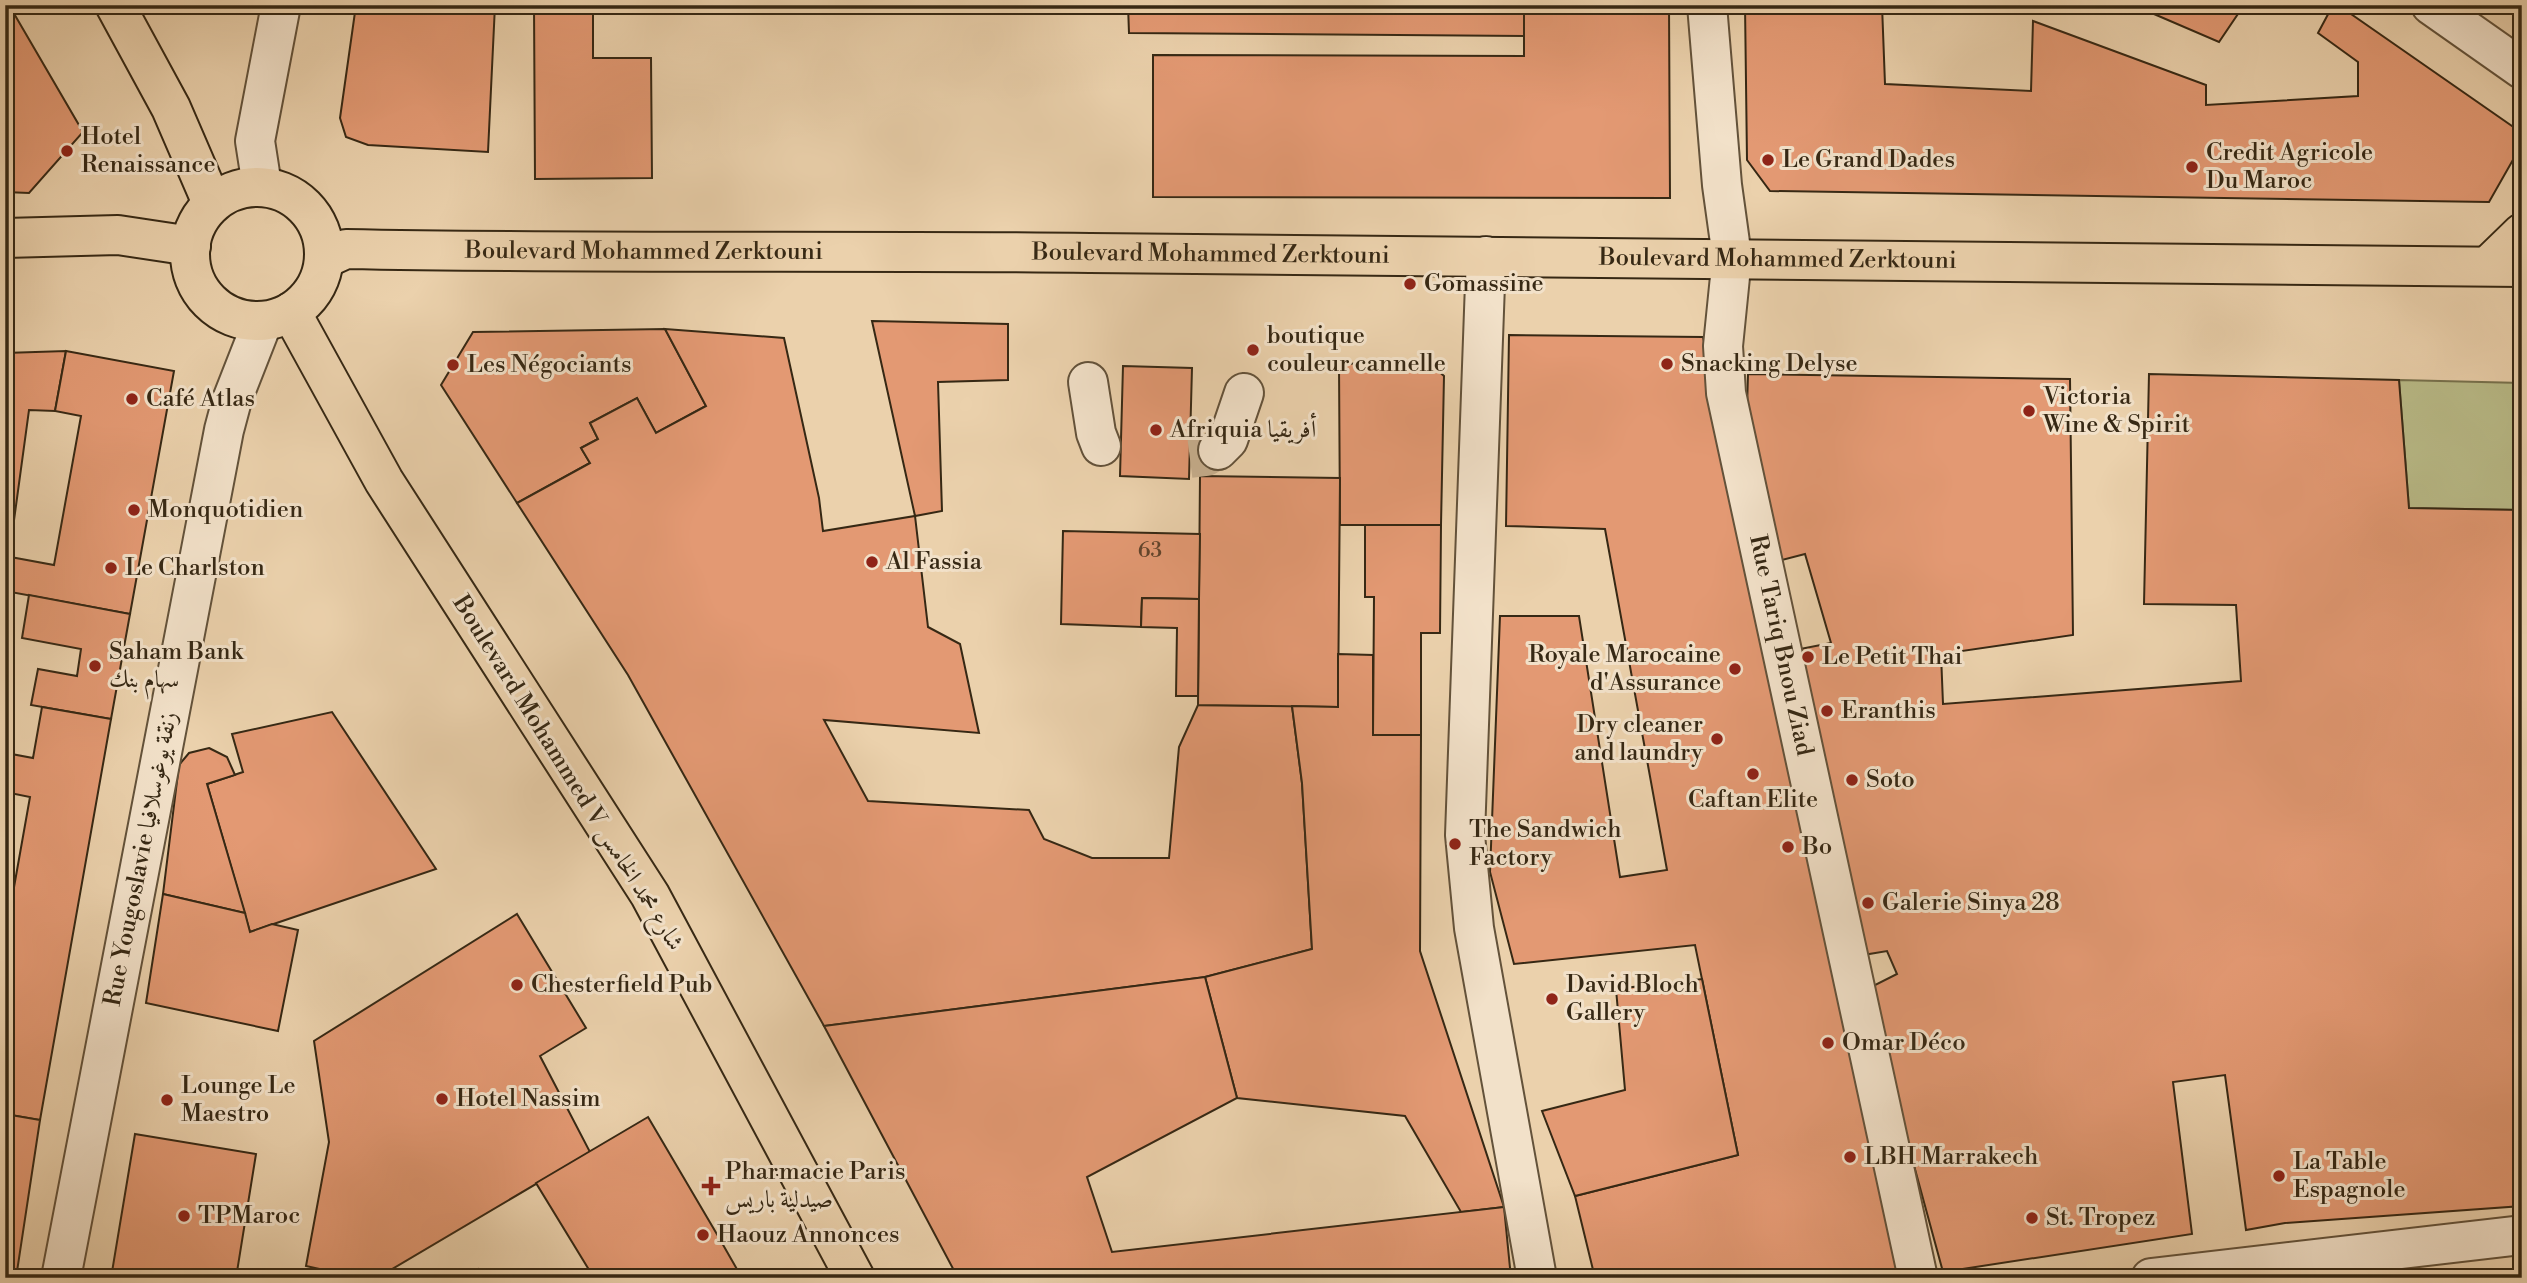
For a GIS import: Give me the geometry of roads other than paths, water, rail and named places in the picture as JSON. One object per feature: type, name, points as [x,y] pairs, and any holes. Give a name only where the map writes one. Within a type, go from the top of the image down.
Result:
[{"type":"main road","points":[[115,5],[171,108],[212,203]]},
{"type":"main road","points":[[262,186],[295,198],[308,210],[323,242],[324,259],[314,289],[277,316],[242,320],[222,312],[206,298],[194,281],[191,246],[196,229],[212,203],[243,187],[262,186]]},
{"type":"main road","points":[[2505,267],[2522,233]]},
{"type":"main road","points":[[5,238],[118,236],[191,246]]},
{"type":"main road","name":"Boulevard Mohammed Zerktouni","points":[[324,259],[346,249],[1732,257],[2505,267]]},
{"type":"main road","name":"Boulevard Mohammed V شارع محمد الخامس","points":[[277,316],[650,895],[855,1278]]},
{"type":"street","points":[[262,186],[255,141],[281,5]]},
{"type":"street","name":"Rue Tariq Bnou Ziad","points":[[1707,5],[1722,185],[1732,257],[1723,346],[1726,393],[1918,1278]]},
{"type":"street","points":[[2431,5],[2522,69]]},
{"type":"street","points":[[1486,256],[1465,835],[1474,928],[1537,1278]]},
{"type":"street","name":"Rue Yougoslavie زنقة يوغوسلافيا","points":[[61,1278],[224,430],[232,400],[277,316]]},
{"type":"street","points":[[1088,382],[1096,433],[1101,446]]},
{"type":"street","points":[[1218,450],[1228,439],[1244,394]]},
{"type":"street","points":[[2151,1278],[2522,1235]]},
{"type":"tunnel","points":[[1190,459],[1206,457],[1218,450]]},
{"type":"place","name":"Hotel Renaissance","points":[[67,151]]},
{"type":"place","name":"Le Grand Dades","points":[[1768,160]]},
{"type":"place","name":"Credit Agricole Du Maroc","points":[[2192,167]]},
{"type":"place","name":"Gomassine","points":[[1410,284]]},
{"type":"place","name":"boutique couleur cannelle","points":[[1253,350]]},
{"type":"place","name":"Snacking Delyse","points":[[1667,364]]},
{"type":"place","name":"Les Négociants","points":[[453,365]]},
{"type":"place","name":"Café Atlas","points":[[132,399]]},
{"type":"place","name":"Victoria Wine & Spirit","points":[[2029,411]]},
{"type":"place","name":"Afriquia أفريقيا","points":[[1156,430]]},
{"type":"place","name":"Monquotidien","points":[[134,510]]},
{"type":"place","name":"Al Fassia","points":[[872,562]]},
{"type":"place","name":"Le Charlston","points":[[111,568]]},
{"type":"place","name":"Le Petit Thai","points":[[1808,657]]},
{"type":"place","name":"Saham Bank سهام بنك","points":[[95,666]]},
{"type":"place","name":"Royale Marocaine d'Assurance","points":[[1735,669]]},
{"type":"place","name":"Eranthis","points":[[1827,711]]},
{"type":"place","name":"Dry cleaner and laundry","points":[[1717,739]]},
{"type":"place","name":"Caftan Elite","points":[[1753,774]]},
{"type":"place","name":"Soto","points":[[1852,780]]},
{"type":"place","name":"The Sandwich Factory","points":[[1455,844]]},
{"type":"place","name":"Bo","points":[[1788,847]]},
{"type":"place","name":"Galerie Sinya 28","points":[[1868,903]]},
{"type":"place","name":"Chesterfield Pub","points":[[517,985]]},
{"type":"place","name":"David Bloch Gallery","points":[[1552,999]]},
{"type":"place","name":"Omar Déco","points":[[1828,1043]]},
{"type":"place","name":"Hotel Nassim","points":[[442,1099]]},
{"type":"place","name":"Lounge Le Maestro","points":[[167,1100]]},
{"type":"place","name":"LBH Marrakech","points":[[1850,1157]]},
{"type":"place","name":"La Table Espagnole","points":[[2279,1176]]},
{"type":"place","name":"Pharmacie Paris صيدلية باريس","points":[[711,1186]]},
{"type":"place","name":"TPMaroc","points":[[184,1216]]},
{"type":"place","name":"St. Tropez","points":[[2032,1218]]},
{"type":"place","name":"Haouz Annonces","points":[[703,1235]]}]
